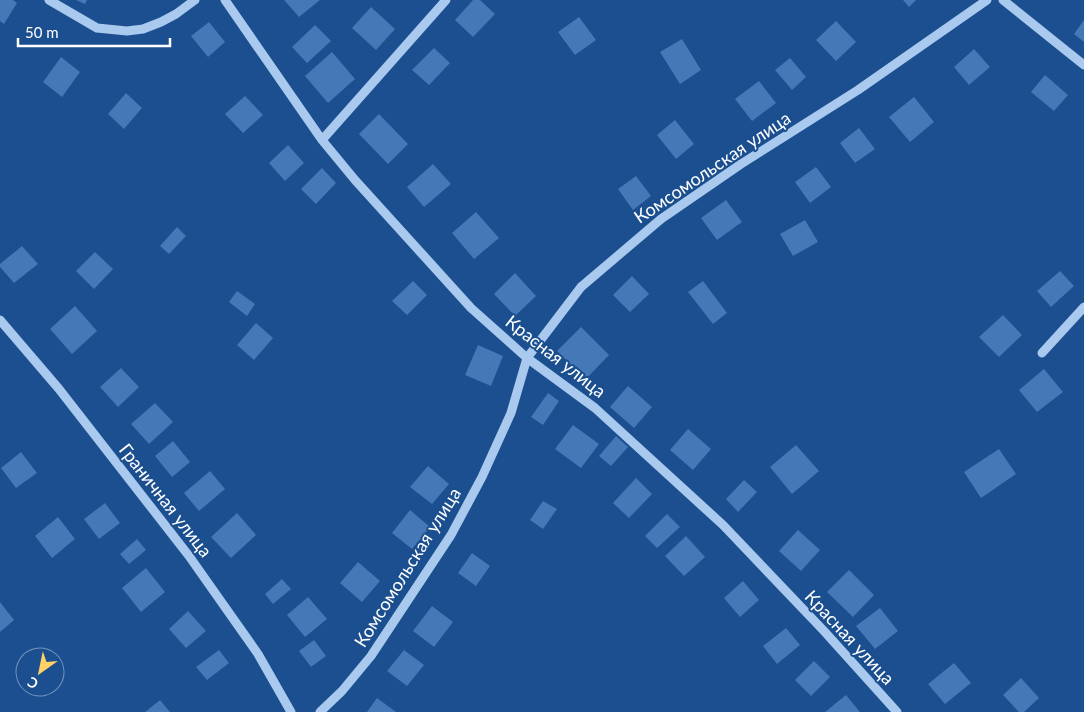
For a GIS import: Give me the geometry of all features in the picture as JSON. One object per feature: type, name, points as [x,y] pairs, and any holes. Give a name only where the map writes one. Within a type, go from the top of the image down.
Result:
[{"type":"street","points":[[49,0],[96,28],[127,32],[143,29],[161,22],[176,14],[194,0]]},
{"type":"street","name":"Красная улица","points":[[225,0],[322,140],[355,180],[471,308],[527,358],[595,408],[723,525],[824,631],[897,712]]},
{"type":"street","points":[[322,140],[446,0]]},
{"type":"street","name":"Комсомольская улица","points":[[320,712],[342,691],[371,656],[451,536],[482,477],[511,412],[527,358],[580,287],[661,219],[741,164],[858,90],[987,0]]},
{"type":"street","points":[[1003,0],[1084,65]]},
{"type":"street","points":[[1042,353],[1084,307]]},
{"type":"street","name":"Граничная улица","points":[[0,320],[59,388],[189,556],[258,654],[291,712]]},
{"type":"building","points":[[0,0],[13,0],[17,3],[4,24],[0,21]]},
{"type":"building","points":[[76,0],[87,0],[85,4]]},
{"type":"building","points":[[284,0],[320,0],[299,17]]},
{"type":"building","points":[[473,0],[480,0],[495,14],[473,37],[455,20]]},
{"type":"building","points":[[903,0],[916,0],[909,7]]},
{"type":"building","points":[[371,7],[395,29],[376,50],[352,28]]},
{"type":"building","points":[[579,17],[596,40],[575,55],[558,32]]},
{"type":"building","points":[[1084,20],[1084,42],[1074,34]]},
{"type":"building","points":[[836,21],[856,42],[836,61],[816,40]]},
{"type":"building","points":[[209,22],[225,42],[208,57],[191,36]]},
{"type":"building","points":[[315,25],[331,41],[307,63],[292,47]]},
{"type":"building","points":[[682,39],[701,70],[680,84],[660,52]]},
{"type":"building","points":[[434,48],[450,63],[429,85],[412,70]]},
{"type":"building","points":[[974,49],[990,67],[969,85],[954,67]]},
{"type":"building","points":[[332,52],[355,79],[328,103],[305,76]]},
{"type":"building","points":[[61,57],[80,72],[62,97],[43,82]]},
{"type":"building","points":[[790,58],[806,77],[792,90],[775,70]]},
{"type":"building","points":[[1045,75],[1068,95],[1054,111],[1031,92]]},
{"type":"building","points":[[759,81],[776,103],[752,121],[735,99]]},
{"type":"building","points":[[126,93],[142,108],[124,129],[108,114]]},
{"type":"building","points":[[245,96],[263,115],[243,133],[225,114]]},
{"type":"building","points":[[914,97],[934,122],[910,142],[889,117]]},
{"type":"building","points":[[379,114],[408,144],[388,164],[359,134]]},
{"type":"building","points":[[675,120],[694,144],[676,159],[657,135]]},
{"type":"building","points":[[859,128],[875,149],[855,163],[840,143]]},
{"type":"building","points":[[288,145],[304,163],[285,181],[269,163]]},
{"type":"building","points":[[433,164],[451,184],[424,207],[407,187]]},
{"type":"building","points":[[816,167],[831,187],[810,203],[795,182]]},
{"type":"building","points":[[322,168],[336,183],[316,204],[301,189]]},
{"type":"building","points":[[636,176],[651,196],[633,210],[618,189]]},
{"type":"building","points":[[726,200],[742,222],[717,240],[701,218]]},
{"type":"building","points":[[476,212],[499,238],[474,259],[452,233]]},
{"type":"building","points":[[805,220],[818,242],[793,256],[780,234]]},
{"type":"building","points":[[177,227],[186,236],[169,254],[160,246]]},
{"type":"building","points":[[22,246],[38,264],[14,283],[0,267],[0,264]]},
{"type":"building","points":[[95,252],[113,269],[94,289],[76,271]]},
{"type":"building","points":[[1060,271],[1074,286],[1051,307],[1037,291]]},
{"type":"building","points":[[515,273],[536,296],[515,316],[494,294]]},
{"type":"building","points":[[632,276],[649,294],[630,312],[613,295]]},
{"type":"building","points":[[413,281],[427,295],[407,315],[392,301]]},
{"type":"building","points":[[703,281],[727,313],[713,324],[688,292]]},
{"type":"building","points":[[237,291],[255,304],[247,316],[229,302]]},
{"type":"building","points":[[75,306],[97,331],[72,354],[50,329]]},
{"type":"building","points":[[1003,315],[1022,335],[999,357],[979,337]]},
{"type":"building","points":[[256,323],[273,338],[254,360],[237,345]]},
{"type":"building","points":[[581,327],[609,355],[586,379],[557,351]]},
{"type":"building","points":[[478,345],[503,356],[491,386],[465,375]]},
{"type":"building","points":[[121,368],[139,387],[118,407],[100,387]]},
{"type":"building","points":[[1044,369],[1063,392],[1037,412],[1019,390]]},
{"type":"building","points":[[628,386],[652,407],[634,428],[610,407]]},
{"type":"building","points":[[548,393],[559,401],[543,425],[531,417]]},
{"type":"building","points":[[155,403],[173,422],[149,444],[131,424]]},
{"type":"building","points":[[573,425],[599,444],[581,468],[555,449]]},
{"type":"building","points":[[688,429],[711,449],[693,470],[670,450]]},
{"type":"building","points":[[616,436],[628,447],[611,466],[599,456]]},
{"type":"building","points":[[173,441],[190,462],[172,477],[155,456]]},
{"type":"building","points":[[796,445],[819,471],[792,494],[770,467]]},
{"type":"building","points":[[999,449],[1016,474],[981,498],[964,472]]},
{"type":"building","points":[[21,452],[37,473],[16,488],[1,468]]},
{"type":"building","points":[[428,466],[449,484],[432,504],[410,487]]},
{"type":"building","points":[[210,471],[225,489],[199,511],[184,493]]},
{"type":"building","points":[[636,478],[652,494],[629,518],[613,503]]},
{"type":"building","points":[[744,480],[757,492],[738,512],[726,499]]},
{"type":"building","points":[[543,501],[557,509],[543,529],[530,520]]},
{"type":"building","points":[[105,503],[120,523],[99,539],[84,519]]},
{"type":"building","points":[[410,510],[430,527],[412,549],[392,533]]},
{"type":"building","points":[[237,513],[256,535],[231,558],[211,537]]},
{"type":"building","points":[[667,514],[680,527],[657,548],[645,536]]},
{"type":"building","points":[[58,517],[75,539],[52,558],[35,536]]},
{"type":"building","points":[[798,530],[820,550],[801,571],[779,551]]},
{"type":"building","points":[[686,536],[705,557],[684,576],[665,556]]},
{"type":"building","points":[[137,539],[146,550],[129,564],[120,554]]},
{"type":"building","points":[[472,553],[490,566],[476,586],[458,573]]},
{"type":"building","points":[[358,562],[380,581],[362,602],[340,583]]},
{"type":"building","points":[[146,568],[165,592],[141,612],[122,588]]},
{"type":"building","points":[[849,570],[874,595],[853,617],[827,592]]},
{"type":"building","points":[[282,579],[291,589],[273,604],[265,594]]},
{"type":"building","points":[[743,581],[759,600],[740,617],[724,598]]},
{"type":"building","points":[[308,597],[327,619],[305,637],[287,615]]},
{"type":"building","points":[[0,602],[14,620],[0,632]]},
{"type":"building","points":[[432,606],[453,622],[434,647],[413,631]]},
{"type":"building","points":[[880,608],[898,631],[875,649],[856,626]]},
{"type":"building","points":[[188,611],[206,631],[186,648],[169,629]]},
{"type":"building","points":[[786,628],[800,645],[777,664],[763,646]]},
{"type":"building","points":[[314,640],[326,656],[311,667],[299,651]]},
{"type":"building","points":[[219,650],[229,663],[207,680],[196,667]]},
{"type":"building","points":[[404,650],[424,665],[407,686],[387,671]]},
{"type":"building","points":[[814,661],[830,677],[811,696],[795,680]]},
{"type":"building","points":[[954,663],[971,683],[945,704],[928,684]]},
{"type":"building","points":[[1021,678],[1039,698],[1024,712],[1019,712],[1003,695]]},
{"type":"building","points":[[846,695],[860,712],[825,712]]},
{"type":"building","points":[[377,698],[396,712],[367,712]]},
{"type":"building","points":[[160,700],[170,712],[145,712]]}]
